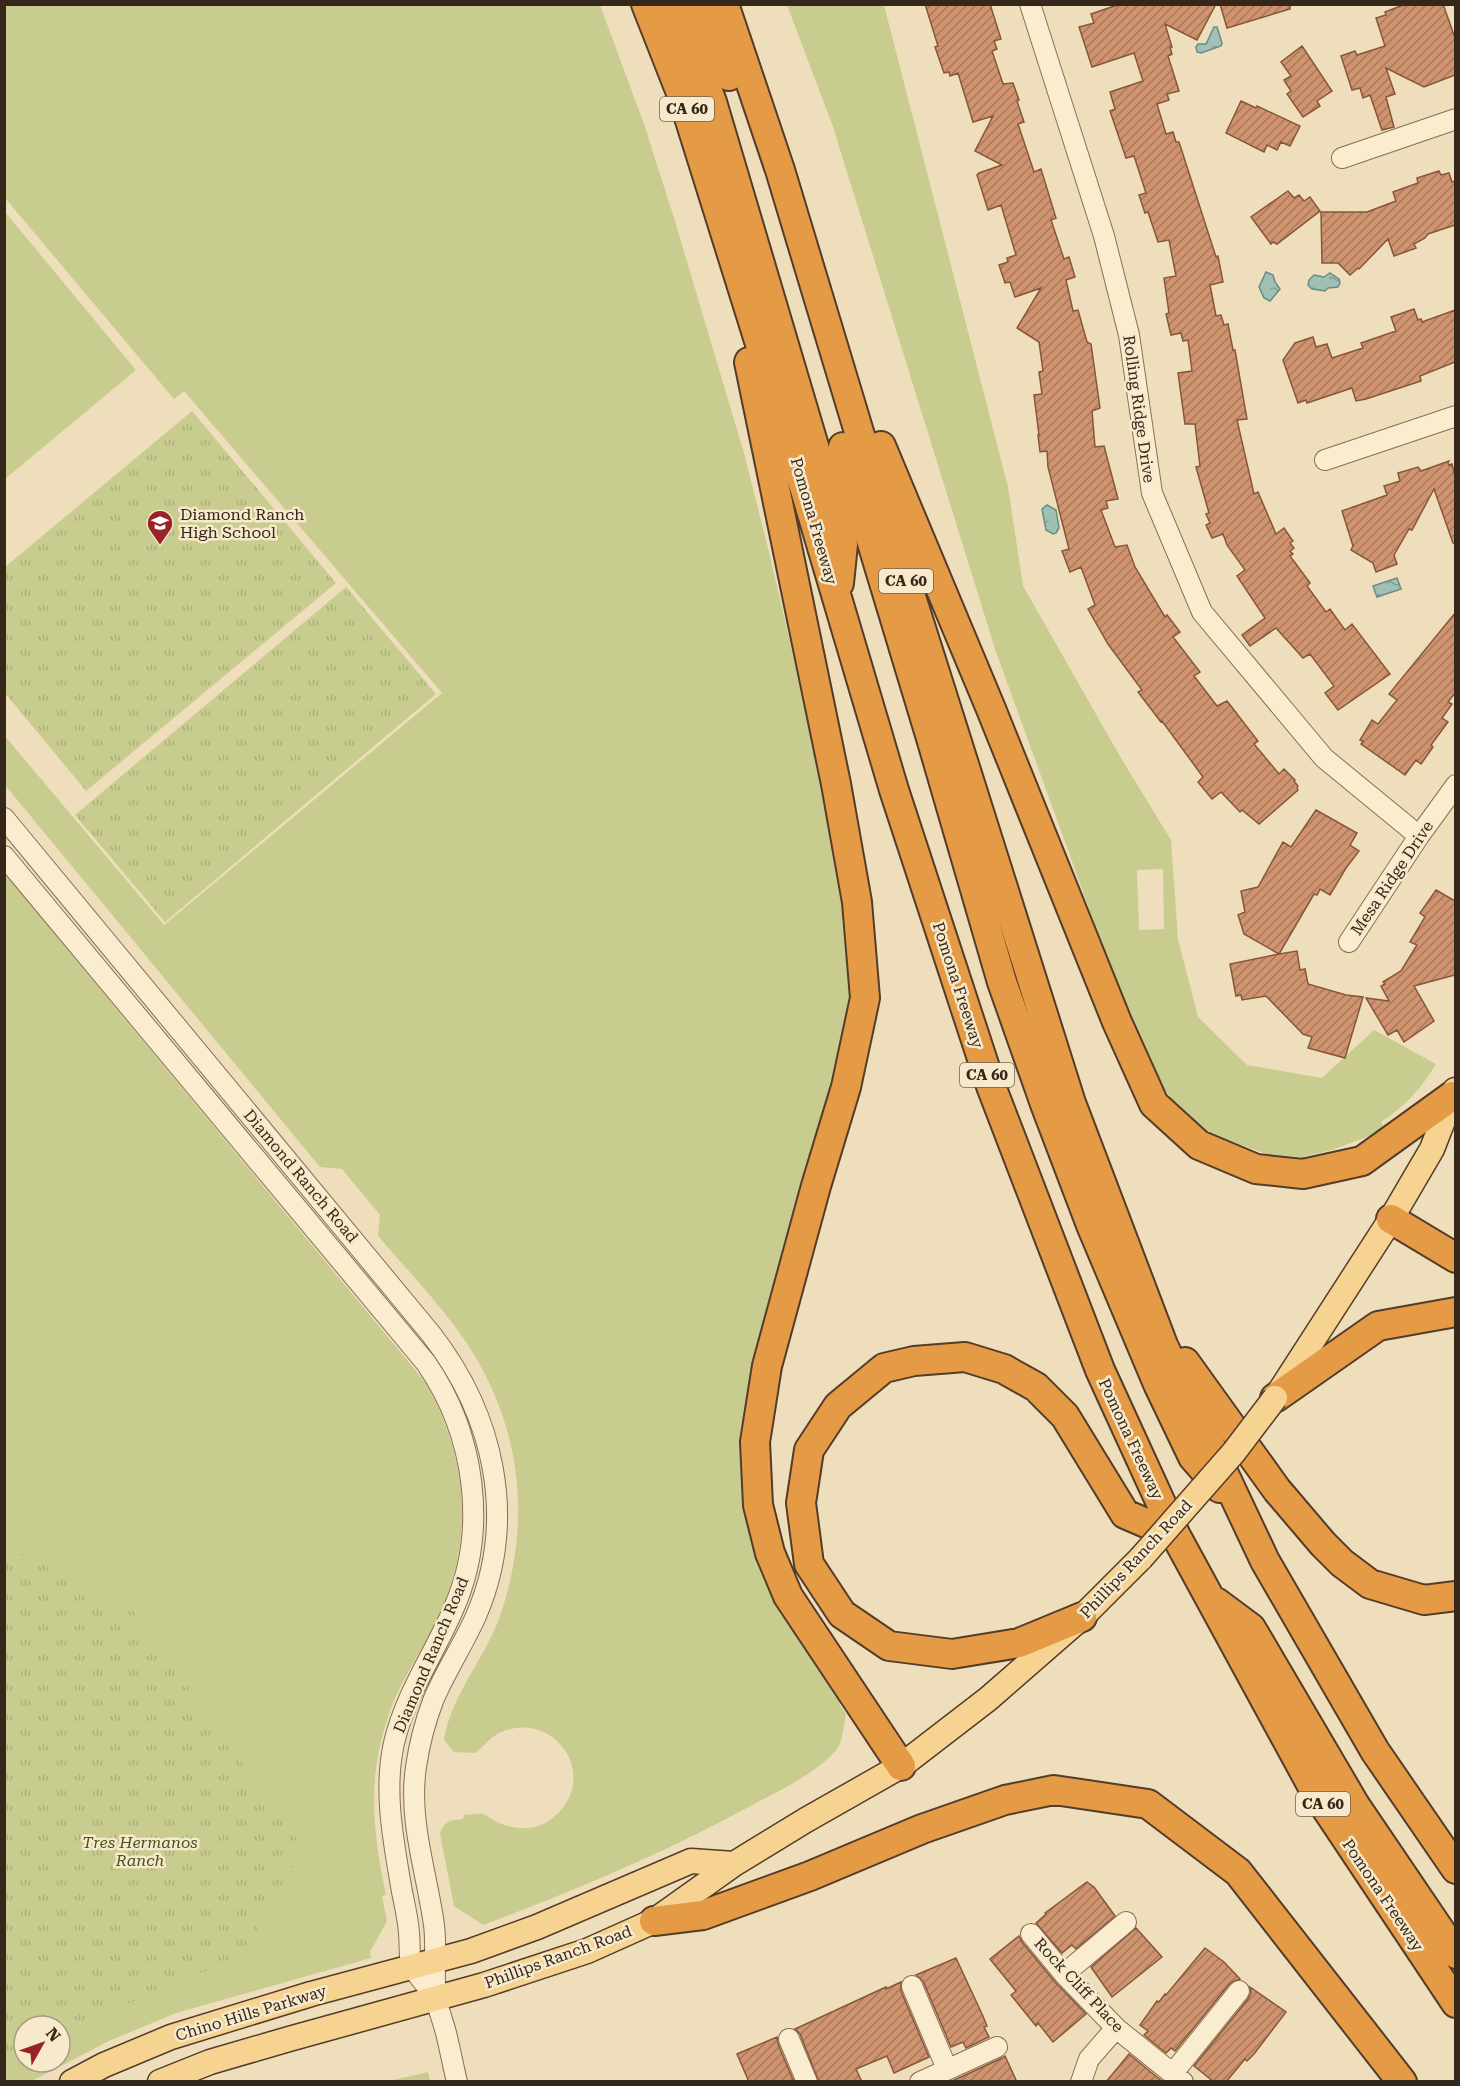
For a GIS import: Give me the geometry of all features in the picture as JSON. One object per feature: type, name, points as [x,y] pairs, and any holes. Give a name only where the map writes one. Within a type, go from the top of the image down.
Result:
[{"type":"highway","name":"Pomona Freeway","points":[[646,4],[683,98],[792,446],[894,790],[991,1086],[1100,1370],[1176,1536],[1316,1793],[1455,2003]]},
{"type":"highway","points":[[675,4],[712,102],[843,544],[838,600]]},
{"type":"highway","points":[[700,4],[728,72],[781,237],[935,749],[1002,982],[1045,1104],[1091,1225],[1158,1384],[1193,1457],[1242,1512]]},
{"type":"highway","name":"CA 60","points":[[724,4],[780,170],[859,432],[1071,1103],[1151,1315],[1265,1561],[1375,1751],[1455,1869]]},
{"type":"highway","points":[[720,216],[836,784],[856,902],[865,998],[846,1087],[816,1186],[767,1366],[755,1442],[758,1505],[770,1553],[788,1596],[901,1766]]},
{"type":"highway","points":[[821,305],[991,709],[1117,1022],[1154,1104],[1199,1145],[1256,1169],[1303,1174],[1362,1161],[1454,1102]]},
{"type":"highway","points":[[1391,1219],[1455,1258]]},
{"type":"highway","points":[[1275,1398],[1378,1326],[1455,1312]]},
{"type":"highway","points":[[1151,1315],[1277,1490],[1342,1563],[1370,1584],[1413,1597],[1424,1600],[1455,1596]]},
{"type":"highway","points":[[1082,1617],[1019,1642],[952,1654],[889,1646],[842,1614],[809,1564],[801,1503],[809,1450],[838,1407],[884,1368],[914,1361],[965,1357],[1004,1369],[1036,1387],[1065,1416],[1125,1514],[1176,1536]]},
{"type":"highway","points":[[1207,1595],[1251,1628],[1355,1805],[1455,1954]]},
{"type":"highway","points":[[654,1921],[703,1916],[810,1876],[922,1829],[1005,1800],[1054,1790],[1148,1804],[1238,1872],[1402,2082]]},
{"type":"main road","name":"Phillips Ranch Road","points":[[436,1997],[484,1985],[587,1951],[654,1921],[734,1864],[901,1766],[988,1699],[1082,1617],[1141,1558],[1234,1452],[1275,1398],[1391,1219],[1432,1149],[1454,1102]]},
{"type":"main road","points":[[436,1959],[471,1951],[537,1927],[691,1861],[734,1864]]},
{"type":"main road","name":"Chino Hills Parkway","points":[[72,2082],[104,2065],[171,2037],[436,1959]]},
{"type":"main road","points":[[160,2082],[210,2062],[436,1997]]},
{"type":"street","name":"Rolling Ridge Drive","points":[[1030,4],[1104,236],[1129,335],[1152,493],[1202,612],[1324,758],[1419,836]]},
{"type":"street","points":[[1342,158],[1455,119]]},
{"type":"street","points":[[1325,460],[1455,416]]},
{"type":"street","name":"Mesa Ridge Drive","points":[[1349,942],[1455,784]]},
{"type":"street","name":"Diamond Ranch Road","points":[[4,818],[431,1334],[459,1373],[479,1414],[495,1479],[496,1512],[493,1560],[476,1616],[434,1701],[416,1768],[417,1840],[434,1924],[436,1997]]},
{"type":"street","name":"Diamond Ranch Road","points":[[4,856],[426,1363],[440,1385],[457,1422],[471,1476],[473,1519],[468,1566],[455,1607],[405,1708],[394,1742],[390,1767],[394,1843],[409,1929],[412,1966]]},
{"type":"street","points":[[1064,1974],[1126,1922]]},
{"type":"street","name":"Rock Cliff Place","points":[[1031,1934],[1064,1974],[1116,2028],[1178,2077]]},
{"type":"street","points":[[412,1966],[436,1997],[457,2082]]},
{"type":"street","points":[[912,1986],[946,2069]]},
{"type":"street","points":[[1178,2077],[1239,1991]]},
{"type":"street","points":[[1081,2082],[1089,2059],[1116,2028]]},
{"type":"street","points":[[789,2039],[807,2082]]},
{"type":"street","points":[[920,2082],[997,2047]]},
{"type":"green space","points":[[5,5],[600,5],[644,124],[674,218],[744,453],[769,552],[838,848],[851,956],[848,1024],[744,1476],[845,1700],[839,1704],[846,1714],[843,1732],[837,1749],[821,1765],[800,1779],[724,1820],[622,1869],[483,1925],[454,1906],[440,1834],[444,1826],[452,1821],[463,1819],[464,1815],[478,1814],[514,1827],[539,1826],[556,1816],[561,1810],[571,1794],[574,1778],[571,1762],[564,1748],[552,1737],[538,1730],[522,1728],[504,1731],[475,1753],[454,1752],[444,1740],[461,1692],[494,1632],[500,1616],[510,1581],[516,1546],[518,1511],[516,1477],[510,1443],[500,1409],[468,1345],[436,1303],[378,1236],[380,1215],[342,1169],[320,1167],[5,785],[4,735],[164,925],[442,693],[184,391],[174,399],[5,198]]},
{"type":"green space","points":[[787,5],[884,5],[1008,487],[1023,586],[1121,758],[1171,840],[1178,939],[1198,1017],[1247,1065],[1322,1078],[1374,1030],[1436,1064],[1412,1096],[1381,1122],[1385,1130],[1332,1150],[1302,1157],[1272,1156],[1210,1134],[1184,1116],[1153,1074],[1102,944],[996,652],[833,127]],"holes":[[[1163,869],[1164,929],[1139,930],[1137,870]]]},
{"type":"green space","points":[[5,212],[136,370],[4,479]]},
{"type":"green space","points":[[192,411],[336,583],[86,791],[5,693],[5,567]]},
{"type":"green space","points":[[346,587],[436,694],[165,922],[75,815]]},
{"type":"green space","points":[[4,873],[426,1383],[441,1413],[452,1443],[459,1473],[462,1503],[461,1534],[456,1565],[447,1595],[434,1626],[396,1695],[381,1743],[374,1786],[374,1807],[378,1850],[386,1895],[382,1896],[387,1921],[370,1952],[371,1958],[176,2013],[109,2041],[72,2060],[72,2014],[12,2014],[12,2074],[45,2074],[30,2082],[4,2081]]},
{"type":"green space","name":"Tres Hermanos Ranch","points":[[4,1545],[133,1610],[303,1848],[264,1915],[247,1953],[72,2028],[72,2014],[12,2014],[12,2054],[5,2057]]},
{"type":"green space","points":[[428,2072],[430,2081],[389,2081]]},
{"type":"water","points":[[1214,27],[1217,27],[1221,46],[1201,53],[1197,52],[1198,44],[1206,44]]},
{"type":"water","points":[[1266,272],[1273,275],[1280,289],[1270,301],[1264,298],[1259,287]]},
{"type":"water","points":[[1330,273],[1339,279],[1338,287],[1328,288],[1325,291],[1312,289],[1308,285],[1314,275],[1324,277]]},
{"type":"water","points":[[1047,505],[1056,510],[1059,528],[1053,534],[1046,530],[1042,509]]},
{"type":"water","points":[[1397,578],[1401,589],[1377,597],[1373,586]]},
{"type":"building","points":[[925,4],[990,4],[1001,39],[994,41],[997,49],[992,51],[1003,84],[1013,83],[1019,100],[1017,101],[1024,122],[1018,124],[1034,172],[1041,169],[1056,218],[1051,220],[1064,259],[1069,257],[1075,277],[1066,280],[1073,311],[1078,310],[1087,342],[1091,344],[1100,408],[1092,411],[1095,447],[1104,446],[1118,499],[1106,501],[1108,508],[1101,510],[1115,547],[1127,545],[1135,567],[1165,617],[1167,615],[1180,632],[1173,637],[1200,672],[1194,676],[1217,706],[1227,701],[1258,741],[1254,744],[1279,774],[1284,769],[1295,780],[1298,790],[1259,824],[1242,810],[1240,812],[1221,792],[1212,799],[1198,782],[1203,777],[1138,692],[1142,690],[1108,644],[1088,609],[1095,605],[1081,567],[1070,572],[1062,551],[1069,549],[1048,467],[1047,451],[1040,452],[1034,395],[1042,394],[1039,372],[1043,371],[1039,342],[1017,328],[1041,288],[1015,297],[1010,282],[1005,283],[999,265],[1008,262],[1007,258],[1016,255],[1001,205],[988,210],[977,175],[1002,165],[975,151],[993,116],[973,122],[958,73],[950,76],[949,72],[944,73]]},
{"type":"building","points":[[1120,4],[1216,4],[1197,40],[1165,24],[1172,47],[1170,47],[1172,54],[1168,56],[1179,91],[1167,94],[1169,100],[1157,104],[1166,134],[1173,132],[1176,142],[1179,142],[1216,257],[1218,256],[1223,282],[1210,285],[1216,316],[1221,315],[1224,325],[1228,324],[1233,350],[1235,350],[1247,419],[1237,420],[1254,494],[1258,492],[1276,534],[1284,528],[1293,541],[1290,543],[1294,548],[1290,551],[1293,554],[1290,556],[1310,583],[1307,586],[1326,612],[1330,609],[1345,630],[1352,624],[1390,674],[1338,710],[1325,693],[1334,686],[1310,654],[1303,658],[1276,628],[1250,646],[1242,635],[1265,618],[1237,576],[1245,570],[1227,545],[1223,534],[1212,538],[1206,525],[1210,523],[1206,514],[1209,513],[1196,467],[1200,466],[1195,424],[1185,424],[1178,373],[1192,371],[1188,340],[1183,341],[1181,333],[1171,335],[1166,314],[1169,313],[1164,278],[1176,276],[1169,240],[1158,242],[1148,212],[1145,213],[1139,195],[1146,193],[1134,156],[1126,158],[1110,111],[1115,109],[1110,92],[1143,81],[1134,53],[1092,67],[1079,27],[1094,23],[1091,14]]},
{"type":"building","points":[[1220,4],[1290,4],[1290,9],[1227,28]]},
{"type":"building","points":[[1406,4],[1443,4],[1455,38],[1455,75],[1424,87],[1386,68],[1395,94],[1386,97],[1394,127],[1382,130],[1370,95],[1363,98],[1360,88],[1352,90],[1341,56],[1355,51],[1357,55],[1385,46],[1376,18]]},
{"type":"building","points":[[1302,46],[1332,91],[1317,101],[1320,106],[1303,117],[1287,94],[1291,91],[1284,80],[1291,76],[1281,62]]},
{"type":"building","points":[[1241,101],[1300,126],[1290,146],[1281,142],[1277,150],[1267,145],[1264,152],[1226,133]]},
{"type":"building","points":[[1439,171],[1441,175],[1449,173],[1452,182],[1455,181],[1455,225],[1428,234],[1414,244],[1416,248],[1394,256],[1388,239],[1359,269],[1350,275],[1338,263],[1322,263],[1321,212],[1367,212],[1396,201],[1393,192],[1418,183],[1417,178]]},
{"type":"building","points":[[1288,191],[1294,198],[1299,195],[1304,201],[1310,197],[1320,211],[1277,244],[1273,242],[1271,244],[1251,217]]},
{"type":"building","points":[[1414,309],[1418,320],[1421,319],[1422,322],[1455,310],[1455,362],[1420,376],[1421,381],[1366,399],[1356,401],[1352,388],[1307,403],[1306,400],[1298,403],[1283,360],[1295,343],[1313,337],[1316,347],[1327,344],[1332,358],[1363,348],[1361,343],[1396,331],[1391,317]]},
{"type":"building","points":[[1449,461],[1455,476],[1455,543],[1453,543],[1434,489],[1412,530],[1409,529],[1394,555],[1397,564],[1376,572],[1373,563],[1351,550],[1353,546],[1342,511],[1387,495],[1384,486],[1400,481],[1398,473],[1418,467],[1421,471]]},
{"type":"building","points":[[1455,613],[1455,693],[1448,702],[1452,704],[1442,718],[1448,722],[1431,745],[1433,747],[1421,764],[1416,760],[1405,775],[1361,744],[1363,741],[1360,740],[1372,720],[1378,724],[1397,700],[1389,694]]},
{"type":"building","points":[[1316,810],[1357,833],[1350,845],[1359,851],[1330,895],[1320,889],[1317,895],[1314,894],[1279,954],[1244,934],[1238,915],[1245,912],[1241,891],[1258,887],[1283,842],[1291,847]]},
{"type":"building","points":[[1436,890],[1455,901],[1455,975],[1414,986],[1434,1021],[1404,1042],[1397,1030],[1388,1035],[1366,998],[1389,1001],[1381,986],[1385,984],[1383,982],[1401,971],[1417,945],[1410,942],[1425,917],[1420,913]]},
{"type":"building","points":[[1297,951],[1300,970],[1305,969],[1308,984],[1346,995],[1363,997],[1345,1058],[1308,1048],[1312,1037],[1303,1034],[1266,996],[1242,1000],[1241,995],[1236,996],[1230,964]]},
{"type":"building","points":[[1087,1882],[1094,1887],[1115,1916],[1076,1949],[1072,1945],[1062,1953],[1036,1923],[1045,1913]]},
{"type":"building","points":[[1136,1928],[1162,1957],[1112,1997],[1091,1967]]},
{"type":"building","points":[[1019,1936],[1055,1982],[1086,2014],[1053,2042],[1038,2023],[1036,2026],[1011,1995],[1016,1991],[990,1959]]},
{"type":"building","points":[[1205,1948],[1224,1962],[1240,1979],[1230,1983],[1175,2051],[1171,2048],[1166,2053],[1144,2035],[1148,2031],[1140,2025],[1157,2001],[1159,2002],[1166,1995]]},
{"type":"building","points":[[956,1958],[982,2014],[987,2026],[984,2027],[989,2037],[966,2048],[963,2042],[951,2047],[923,1981],[916,1975]]},
{"type":"building","points":[[901,1982],[901,1991],[929,2057],[894,2073],[887,2056],[856,2069],[862,2082],[819,2082],[800,2034],[795,2029]]},
{"type":"building","points":[[1250,1987],[1286,2012],[1254,2054],[1247,2061],[1245,2059],[1226,2082],[1214,2082],[1194,2066],[1248,1999],[1251,1993]]},
{"type":"building","points":[[777,2037],[794,2082],[749,2082],[737,2054]]},
{"type":"building","points":[[1129,2054],[1163,2082],[1106,2082]]},
{"type":"building","points":[[1005,2056],[1017,2082],[950,2082],[1002,2058]]},
{"type":"place","name":"Diamond Ranch High School","points":[[160,546]]}]
